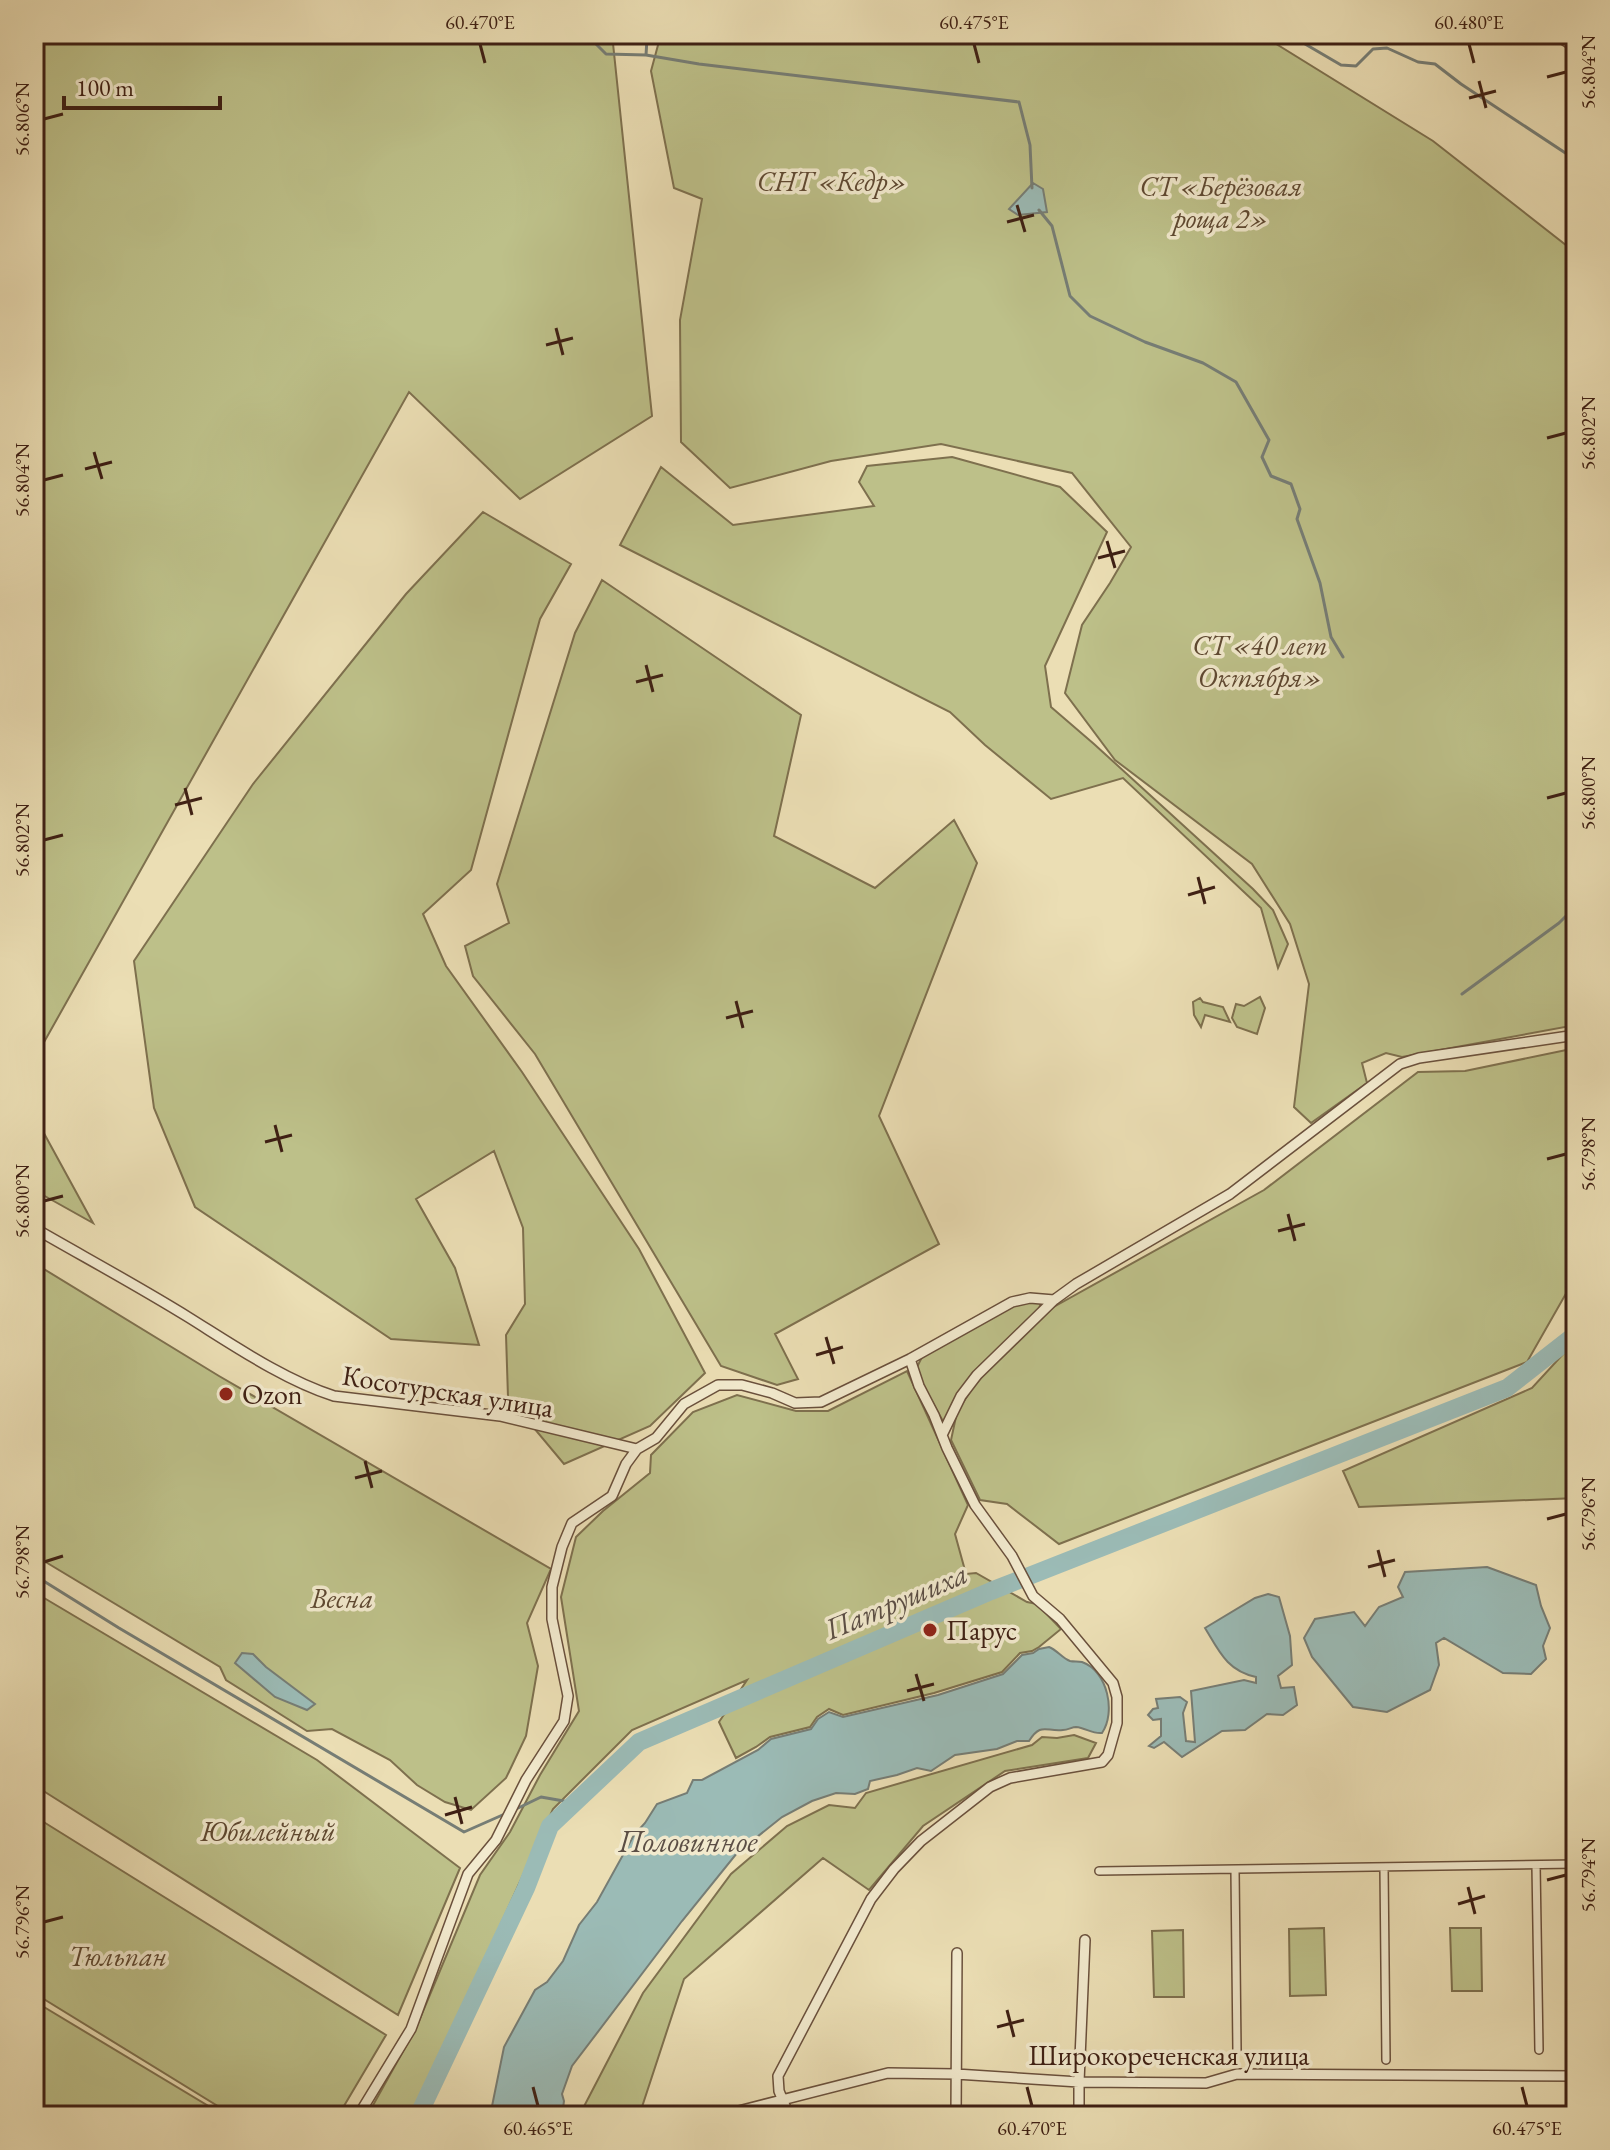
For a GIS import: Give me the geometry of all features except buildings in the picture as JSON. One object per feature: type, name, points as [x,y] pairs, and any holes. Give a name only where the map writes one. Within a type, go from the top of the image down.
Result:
[{"type":"street","points":[[1555,34],[1576,48]]},
{"type":"street","points":[[942,1435],[961,1396],[977,1375],[1054,1300],[1230,1194],[1400,1064],[1419,1058],[1576,1035]]},
{"type":"street","name":"Косотурская улица","points":[[34,1228],[314,1390],[334,1396],[500,1416],[637,1449]]},
{"type":"street","points":[[358,2116],[411,2029],[468,1874],[496,1840],[526,1780],[564,1721],[568,1696],[552,1619],[552,1587],[572,1523],[612,1496],[626,1464],[637,1449],[656,1438],[684,1404],[718,1385],[742,1385],[795,1403],[821,1402],[910,1359],[1012,1302],[1030,1298],[1054,1300]]},
{"type":"street","points":[[789,2116],[779,2091],[778,2076],[871,1899],[894,1869],[921,1841],[990,1787],[1010,1778],[1102,1762],[1108,1755],[1117,1723],[1117,1697],[1113,1683],[1060,1619],[1033,1596],[1019,1569],[975,1505],[919,1386],[910,1359]]},
{"type":"street","points":[[1099,1871],[1576,1864]]},
{"type":"street","points":[[1536,1865],[1539,2050]]},
{"type":"street","points":[[1384,1867],[1386,2060]]},
{"type":"street","points":[[1235,1870],[1237,2051]]},
{"type":"street","points":[[1079,2116],[1085,1940]]},
{"type":"street","points":[[956,2116],[957,1953]]},
{"type":"street","name":"Широкореченская улица","points":[[719,2116],[888,2073],[1079,2082],[1206,2083],[1237,2074],[1576,2076]]},
{"type":"green space","points":[[34,34],[612,34],[652,416],[520,499],[409,392],[34,1060]]},
{"type":"green space","points":[[661,34],[1260,34],[1433,141],[1576,253],[1576,1025],[1402,1057],[1386,1053],[1362,1063],[1367,1083],[1311,1123],[1294,1107],[1309,984],[1290,924],[1252,864],[1115,760],[1065,693],[1082,625],[1131,547],[1072,473],[941,444],[831,461],[730,488],[681,442],[680,320],[702,199],[674,188],[651,71]]},
{"type":"green space","points":[[952,457],[1060,487],[1107,532],[1045,666],[1051,707],[1273,910],[1288,944],[1278,968],[1261,908],[1123,778],[1051,799],[950,712],[620,545],[661,467],[733,525],[874,506],[859,482],[867,466]]},
{"type":"green space","points":[[483,512],[571,564],[540,619],[471,870],[423,914],[446,966],[522,1072],[639,1249],[705,1373],[650,1426],[564,1464],[508,1397],[506,1335],[525,1304],[523,1228],[494,1151],[416,1199],[455,1268],[479,1345],[391,1339],[195,1207],[154,1108],[134,961],[253,784],[406,594]]},
{"type":"green space","points":[[602,580],[801,715],[774,836],[875,888],[954,820],[977,863],[879,1116],[939,1244],[775,1334],[798,1379],[777,1385],[721,1366],[535,1054],[473,976],[465,946],[509,923],[497,884],[575,633]]},
{"type":"green space","points":[[1260,997],[1265,1008],[1257,1034],[1237,1027],[1232,1018],[1236,1004],[1244,1006]]},
{"type":"green space","points":[[1200,998],[1203,1002],[1223,1007],[1230,1022],[1205,1015],[1201,1027],[1194,1015],[1193,1002]]},
{"type":"green space","points":[[1576,1048],[1576,1276],[1527,1362],[1059,1544],[1007,1504],[980,1500],[951,1440],[957,1412],[975,1384],[1050,1309],[1264,1190],[1418,1072],[1465,1071]]},
{"type":"green space","points":[[34,1115],[93,1223],[34,1190]]},
{"type":"green space","name":"Весна","points":[[34,1263],[219,1376],[551,1569],[527,1623],[538,1666],[526,1736],[506,1778],[471,1810],[445,1802],[417,1785],[390,1760],[332,1729],[307,1731],[226,1680],[220,1667],[34,1555]]},
{"type":"green space","points":[[1017,1303],[1041,1303],[1038,1311],[972,1374],[955,1398],[944,1423],[922,1384],[917,1367],[922,1357]]},
{"type":"green space","points":[[1565,1352],[1576,1359],[1576,1498],[1359,1507],[1343,1471],[1532,1388]]},
{"type":"green space","points":[[907,1371],[968,1505],[955,1534],[966,1574],[976,1573],[1027,1602],[1037,1604],[1061,1629],[1039,1647],[1020,1653],[1002,1672],[934,1693],[843,1715],[829,1709],[817,1717],[810,1727],[770,1737],[736,1758],[719,1722],[747,1680],[632,1730],[553,1809],[411,2116],[367,2116],[416,2028],[480,1875],[510,1832],[579,1711],[561,1597],[576,1537],[650,1473],[651,1455],[693,1412],[737,1395],[796,1411],[828,1411]]},
{"type":"green space","name":"Юбилейный","points":[[34,1592],[317,1760],[460,1868],[398,2015],[34,1785]]},
{"type":"green space","points":[[1074,1735],[1096,1743],[1088,1758],[1005,1771],[923,1826],[869,1890],[823,1858],[684,1979],[640,2113],[634,2116],[579,2116],[643,1993],[731,1874],[787,1826],[829,1805],[855,1808],[866,1793],[1032,1745],[1042,1737]]},
{"type":"green space","name":"Тюльпан","points":[[34,1816],[386,2035],[338,2116],[234,2116],[34,1993]]},
{"type":"green space","points":[[1324,1928],[1326,1995],[1290,1996],[1289,1929]]},
{"type":"green space","points":[[1450,1928],[1481,1928],[1482,1991],[1452,1991]]},
{"type":"green space","points":[[1183,1930],[1184,1997],[1154,1997],[1152,1931]]},
{"type":"green space","points":[[34,2001],[225,2116],[34,2116]]},
{"type":"water","points":[[1033,183],[1043,189],[1047,212],[1018,215],[1009,209]]},
{"type":"water","points":[[1487,1567],[1536,1585],[1550,1628],[1543,1646],[1546,1659],[1531,1674],[1503,1673],[1444,1638],[1436,1643],[1439,1665],[1430,1690],[1387,1712],[1353,1707],[1312,1657],[1304,1638],[1315,1619],[1354,1612],[1365,1626],[1379,1607],[1403,1597],[1398,1587],[1405,1572]]},
{"type":"water","points":[[1268,1594],[1279,1597],[1290,1636],[1292,1665],[1278,1676],[1281,1688],[1294,1687],[1297,1705],[1283,1715],[1267,1714],[1245,1730],[1222,1731],[1182,1757],[1164,1742],[1154,1748],[1149,1746],[1161,1736],[1161,1719],[1153,1720],[1148,1715],[1158,1708],[1156,1699],[1180,1697],[1187,1702],[1183,1713],[1186,1741],[1195,1742],[1191,1691],[1244,1680],[1256,1683],[1256,1677],[1238,1670],[1225,1659],[1205,1628],[1255,1598]]},
{"type":"water","name":"Половинное","points":[[1049,1647],[1067,1660],[1082,1662],[1098,1674],[1109,1704],[1102,1733],[1076,1727],[1041,1730],[1029,1741],[955,1755],[931,1771],[917,1768],[870,1781],[868,1789],[855,1794],[836,1793],[812,1801],[782,1817],[737,1853],[572,2066],[562,2094],[562,2116],[490,2116],[504,2047],[535,1990],[547,1982],[563,1961],[579,1925],[597,1902],[634,1835],[657,1804],[687,1793],[693,1780],[702,1780],[758,1750],[771,1739],[811,1729],[818,1719],[829,1712],[843,1717],[938,1695],[1003,1674],[1022,1655]]},
{"type":"water","points":[[242,1653],[253,1654],[315,1704],[307,1710],[275,1697],[235,1663]]},
{"type":"waterway","points":[[93,34],[112,41],[148,34]]},
{"type":"waterway","points":[[586,34],[606,54],[646,55],[1019,102],[1030,145],[1032,188]]},
{"type":"waterway","points":[[646,55],[650,34]]},
{"type":"waterway","points":[[1288,34],[1341,65],[1356,66],[1373,49],[1387,48],[1418,62],[1435,64],[1576,160]]},
{"type":"waterway","points":[[1039,210],[1052,226],[1070,296],[1090,316],[1145,342],[1203,363],[1236,382],[1269,440],[1262,457],[1271,476],[1291,484],[1300,509],[1297,519],[1320,583],[1331,637],[1343,657]]},
{"type":"waterway","points":[[1462,994],[1559,923],[1576,906]]},
{"type":"waterway","name":"Патрушиха","points":[[418,2116],[526,1888],[550,1826],[639,1742],[991,1591],[1507,1388],[1576,1334]]},
{"type":"waterway","points":[[34,1575],[464,1832],[507,1813]]},
{"type":"waterway","points":[[514,1810],[541,1797],[575,1803]]},
{"type":"place","name":"Ozon","points":[[226,1394]]},
{"type":"place","name":"Парус","points":[[930,1630]]},
{"type":"park label","name":"СНТ «Кедр»","points":[[832,181]]},
{"type":"park label","name":"СТ «Берёзовая роща 2»","points":[[1221,202]]},
{"type":"park label","name":"СТ «40 лет Октября»","points":[[1260,661]]}]
